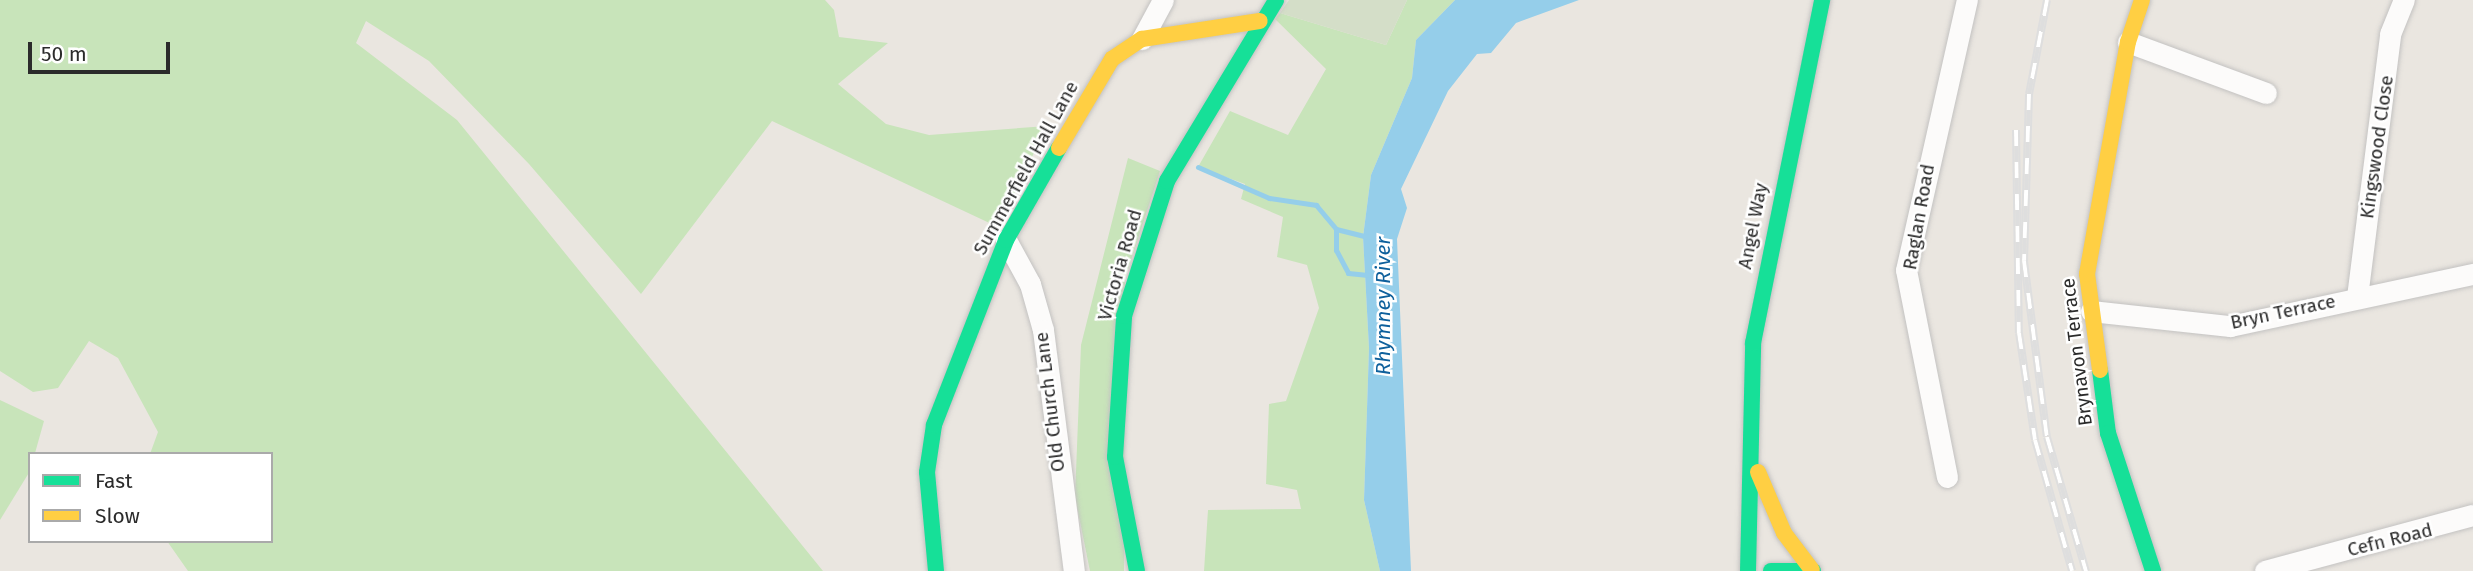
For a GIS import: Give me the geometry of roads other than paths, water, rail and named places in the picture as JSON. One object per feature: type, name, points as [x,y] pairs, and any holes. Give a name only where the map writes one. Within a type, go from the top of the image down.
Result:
[{"type":"main road","name":"Victoria Road","points":[[1137,571],[1115,457],[1124,316],[1167,181],[1259,21],[1276,0]]},
{"type":"main road","name":"Angel Way","points":[[1748,571],[1755,463],[1753,343],[1822,0]]},
{"type":"main road","name":"Brynavon Terrace","points":[[2142,0],[2128,42],[2087,274],[2108,433],[2153,571]]},
{"type":"main road","name":"Summerfield Hall Lane","points":[[936,571],[927,472],[934,425],[1006,240],[1112,59],[1142,39],[1259,21]]},
{"type":"main road","name":"Angel Way","points":[[1755,463],[1784,533],[1813,571]]},
{"type":"main road","points":[[1771,571],[1813,571]]},
{"type":"street","name":"Raglan Road","points":[[1947,477],[1906,270],[1967,0]]},
{"type":"street","name":"Kingswood Close","points":[[2357,297],[2390,34],[2404,0]]},
{"type":"street","points":[[1142,39],[1167,1]]},
{"type":"street","points":[[2128,42],[2266,93]]},
{"type":"street","name":"Old Church Lane","points":[[1006,240],[1030,284],[1043,330],[1074,571]]},
{"type":"street","name":"Bryn Terrace","points":[[2091,311],[2230,326],[2473,274]]},
{"type":"street","name":"Cefn Road","points":[[2265,571],[2473,515]]},
{"type":"water","name":"Rhymney River","points":[[1455,0],[1579,0],[1516,23],[1491,53],[1477,54],[1448,91],[1401,189],[1407,208],[1397,239],[1411,571],[1380,571],[1364,500],[1369,348],[1363,237],[1371,175],[1412,78],[1416,40]]},
{"type":"waterway","name":"Rhymney River","points":[[1198,167],[1269,198],[1316,205],[1336,229],[1368,237]]},
{"type":"waterway","name":"Rhymney River","points":[[1336,229],[1336,250],[1348,273],[1368,275]]},
{"type":"railway","points":[[2047,0],[2029,94],[2024,261],[2047,437],[2086,571]]},
{"type":"railway","points":[[2016,130],[2019,333],[2035,440],[2072,571]]}]
